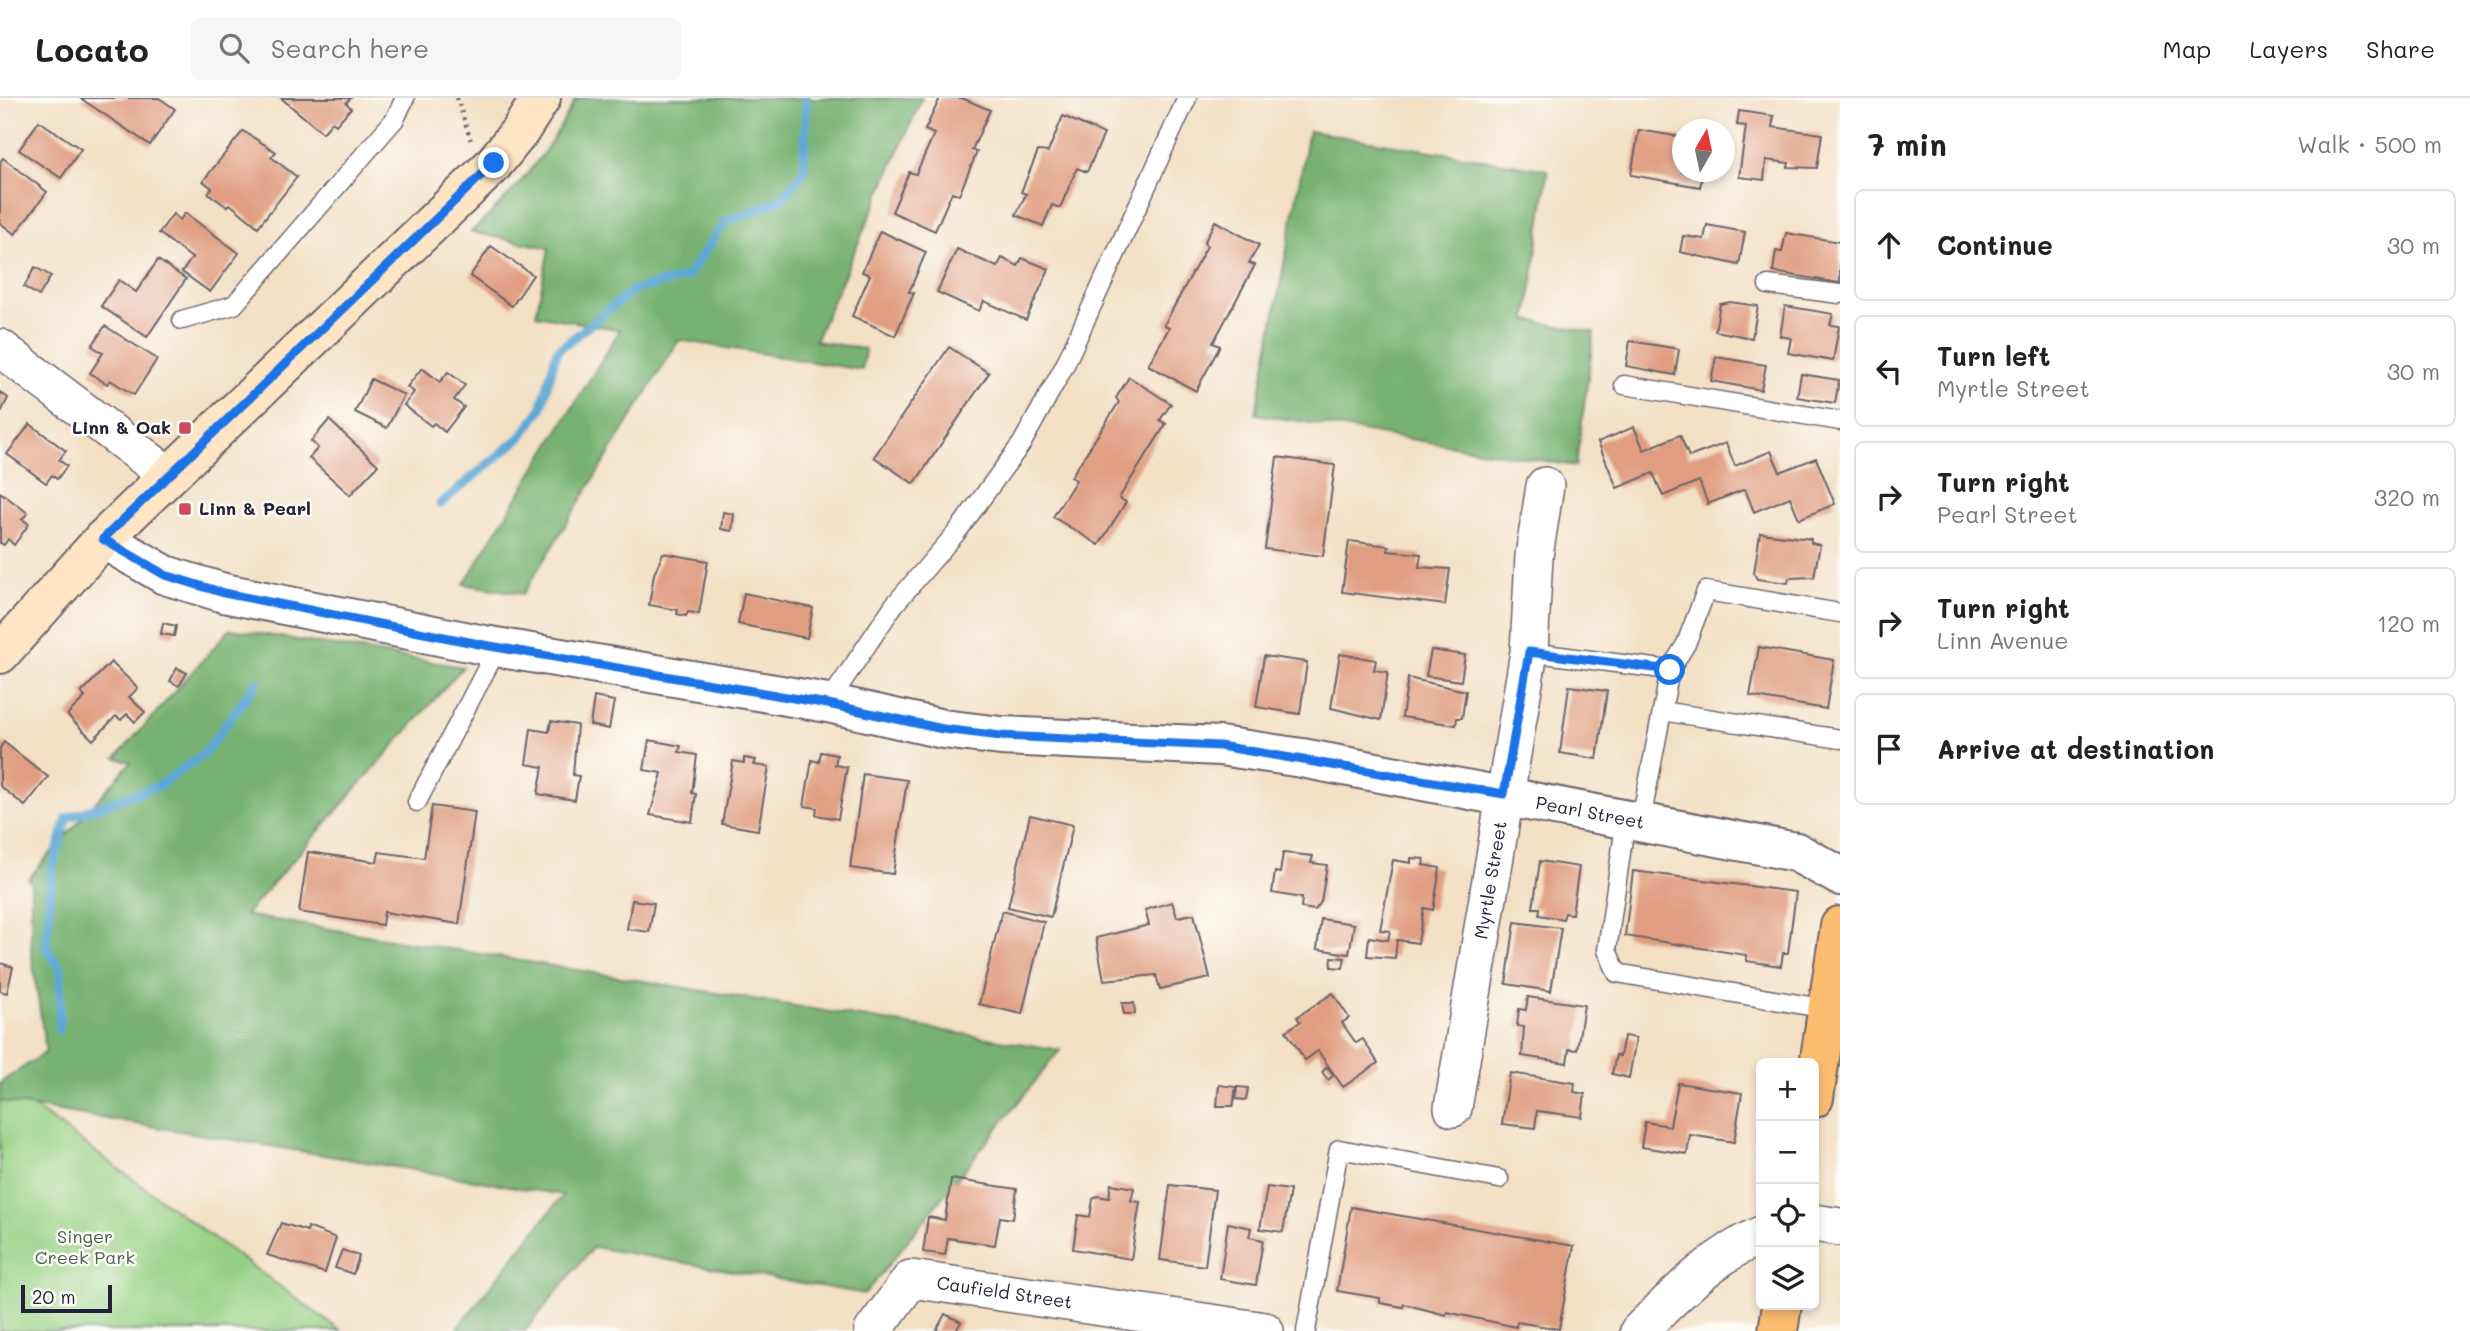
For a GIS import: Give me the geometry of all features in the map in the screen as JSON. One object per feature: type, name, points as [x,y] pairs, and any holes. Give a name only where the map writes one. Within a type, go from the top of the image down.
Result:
[{"type":"main road","points":[[0,654],[103,539],[492,166],[520,131],[541,98]]},
{"type":"main road","points":[[1819,1066],[1840,926]]},
{"type":"main road","points":[[1778,1331],[1781,1310]]},
{"type":"street","points":[[0,348],[168,475]]},
{"type":"street","name":"Myrtle Street","points":[[1453,1108],[1529,652],[1534,556],[1545,486]]},
{"type":"street","name":"Pearl Street","points":[[103,539],[184,583],[498,647],[828,704],[971,734],[1220,746],[1504,794],[1796,852],[1840,876]]},
{"type":"street","points":[[1819,1224],[1840,1227]]},
{"type":"street","points":[[1639,1331],[1697,1273],[1721,1255],[1756,1238]]},
{"type":"street","name":"Caufield Street","points":[[873,1331],[911,1279],[1244,1330]]},
{"type":"lane","points":[[182,320],[234,305],[396,119],[405,98]]},
{"type":"lane","points":[[828,704],[894,605],[957,532],[1022,443],[1064,367],[1187,98]]},
{"type":"lane","points":[[1768,285],[1840,294]]},
{"type":"lane","points":[[1624,385],[1840,421]]},
{"type":"lane","points":[[1828,1009],[1617,973],[1607,950],[1634,819],[1670,670],[1686,643],[1706,591],[1840,613]]},
{"type":"lane","points":[[418,802],[498,647]]},
{"type":"lane","points":[[1529,652],[1670,670]]},
{"type":"lane","points":[[1662,711],[1840,739]]},
{"type":"lane","points":[[1306,1331],[1339,1149],[1499,1179]]},
{"type":"path","points":[[457,98],[471,143]]},
{"type":"green space","points":[[576,98],[922,98],[815,341],[865,349],[862,370],[679,340],[523,594],[464,584],[620,330],[536,315],[549,248],[471,232],[502,202],[543,154]]},
{"type":"green space","points":[[1309,131],[1548,170],[1527,320],[1594,332],[1576,466],[1256,414]]},
{"type":"green space","points":[[230,629],[463,667],[245,915],[1060,1050],[865,1294],[593,1247],[525,1331],[455,1331],[563,1195],[0,1101],[0,1083],[46,1052],[31,950],[31,880],[28,879],[131,762],[116,758]]},
{"type":"green space","name":"Singer Creek Park","points":[[0,1101],[34,1107],[341,1331],[0,1331]]},
{"type":"building","points":[[80,98],[159,98],[175,109],[150,145]]},
{"type":"building","points":[[281,98],[351,98],[346,103],[351,108],[336,125],[332,122],[323,133]]},
{"type":"building","points":[[940,98],[962,98],[990,110],[972,150],[977,152],[959,195],[952,192],[935,231],[892,212],[909,172],[916,174],[934,134],[925,130]]},
{"type":"building","points":[[1739,111],[1774,116],[1772,127],[1822,134],[1817,168],[1788,167],[1789,163],[1766,160],[1764,180],[1739,177],[1746,126],[1737,125]]},
{"type":"building","points":[[1063,116],[1104,134],[1087,172],[1077,168],[1060,208],[1052,205],[1043,226],[1016,215],[1026,194],[1021,192],[1038,151],[1048,152]]},
{"type":"building","points":[[39,121],[81,149],[61,178],[19,150]]},
{"type":"building","points":[[1639,130],[1672,135],[1672,182],[1701,182],[1700,187],[1631,175]]},
{"type":"building","points":[[243,131],[276,152],[271,157],[297,177],[258,227],[230,204],[227,207],[208,193],[212,188],[203,181]]},
{"type":"building","points":[[3,158],[47,192],[15,234],[0,223],[0,162]]},
{"type":"building","points":[[185,213],[239,253],[210,292],[182,272],[192,258],[159,233],[173,214],[180,220]]},
{"type":"building","points":[[1215,221],[1259,245],[1249,263],[1255,265],[1213,343],[1220,346],[1196,391],[1148,365],[1169,328],[1164,325],[1207,246],[1204,243]]},
{"type":"building","points":[[1707,225],[1745,232],[1739,265],[1680,252],[1683,236],[1704,239]]},
{"type":"building","points":[[880,231],[926,252],[909,292],[914,293],[895,336],[852,316],[870,275],[862,272]]},
{"type":"building","points":[[1786,233],[1840,242],[1840,283],[1773,272],[1776,251],[1782,252]]},
{"type":"building","points":[[491,246],[533,275],[512,306],[470,276]]},
{"type":"building","points":[[957,249],[997,267],[1002,258],[1018,266],[1022,258],[1049,269],[1026,320],[984,301],[979,311],[937,292]]},
{"type":"building","points":[[158,260],[186,279],[147,337],[101,306],[119,280],[136,292]]},
{"type":"building","points":[[35,267],[51,276],[39,296],[24,287]]},
{"type":"building","points":[[1730,302],[1758,306],[1752,338],[1715,331],[1720,304]]},
{"type":"building","points":[[1785,306],[1833,314],[1830,325],[1839,326],[1833,361],[1788,353],[1791,338],[1780,336]]},
{"type":"building","points":[[105,326],[157,359],[134,395],[110,380],[107,384],[90,373],[103,353],[92,346]]},
{"type":"building","points":[[1630,341],[1679,349],[1675,375],[1626,366]]},
{"type":"building","points":[[949,347],[989,373],[914,484],[874,457]]},
{"type":"building","points":[[1716,357],[1766,365],[1761,390],[1711,381]]},
{"type":"building","points":[[422,368],[440,382],[448,372],[465,385],[454,400],[464,407],[445,432],[434,423],[431,426],[404,405],[414,392],[407,387]]},
{"type":"building","points":[[1801,374],[1839,380],[1835,403],[1797,397]]},
{"type":"building","points":[[1129,377],[1171,404],[1160,420],[1166,424],[1119,498],[1126,502],[1099,545],[1053,517],[1076,480],[1071,477],[1119,402],[1116,398]]},
{"type":"building","points":[[371,379],[404,395],[387,428],[355,412]]},
{"type":"building","points":[[0,392],[8,398],[0,414]]},
{"type":"building","points":[[329,420],[378,465],[350,495],[309,458],[318,448],[311,441]]},
{"type":"building","points":[[30,424],[66,451],[59,460],[67,466],[57,479],[52,475],[46,483],[7,454]]},
{"type":"building","points":[[1634,427],[1644,450],[1680,435],[1689,457],[1726,443],[1735,466],[1771,451],[1780,472],[1816,458],[1835,504],[1799,519],[1790,497],[1754,512],[1745,489],[1708,504],[1699,481],[1663,496],[1653,473],[1617,488],[1598,442]]},
{"type":"building","points":[[1277,457],[1335,465],[1323,556],[1265,549]]},
{"type":"building","points":[[0,492],[28,513],[22,519],[29,524],[14,545],[8,539],[4,545],[0,543]]},
{"type":"building","points":[[723,512],[734,514],[732,531],[721,529]]},
{"type":"building","points":[[1760,533],[1811,539],[1811,543],[1820,545],[1814,577],[1789,578],[1788,583],[1757,579],[1754,573]]},
{"type":"building","points":[[1349,541],[1389,546],[1388,551],[1421,554],[1419,567],[1450,569],[1445,605],[1342,592]]},
{"type":"building","points":[[663,553],[708,561],[699,614],[688,612],[686,616],[677,614],[678,610],[649,605],[654,574]]},
{"type":"building","points":[[744,593],[813,608],[807,638],[738,624]]},
{"type":"building","points":[[163,623],[176,626],[174,636],[161,634]]},
{"type":"building","points":[[1759,647],[1834,660],[1826,709],[1750,696]]},
{"type":"building","points":[[1431,650],[1465,655],[1461,681],[1426,676]]},
{"type":"building","points":[[1340,654],[1376,660],[1374,670],[1388,672],[1381,720],[1331,708]]},
{"type":"building","points":[[1264,656],[1307,662],[1300,714],[1256,707]]},
{"type":"building","points":[[111,662],[138,688],[129,697],[145,712],[135,722],[127,714],[121,720],[116,716],[93,740],[67,715],[85,697],[81,693]]},
{"type":"building","points":[[177,668],[187,673],[179,686],[170,681]]},
{"type":"building","points":[[1408,678],[1466,691],[1462,718],[1457,718],[1456,725],[1402,717]]},
{"type":"building","points":[[1569,686],[1607,691],[1597,759],[1560,753]]},
{"type":"building","points":[[594,697],[614,701],[609,729],[590,725]]},
{"type":"building","points":[[551,721],[577,725],[573,775],[579,776],[575,800],[538,794],[543,767],[526,764],[531,729],[549,732]]},
{"type":"building","points":[[649,740],[681,746],[679,752],[697,755],[692,793],[696,794],[692,822],[650,815],[662,773],[644,770]]},
{"type":"building","points":[[4,742],[48,777],[25,806],[0,786],[0,748]]},
{"type":"building","points":[[821,752],[837,755],[835,765],[847,767],[838,819],[816,815],[817,808],[804,806],[812,760],[819,762]]},
{"type":"building","points":[[744,758],[756,760],[754,765],[769,767],[758,830],[722,824],[733,761],[744,763]]},
{"type":"building","points":[[863,774],[907,780],[893,874],[850,868]]},
{"type":"building","points":[[432,806],[475,812],[459,924],[384,912],[382,925],[299,912],[308,852],[377,862],[379,852],[424,858]]},
{"type":"building","points":[[1030,815],[1073,825],[1051,917],[1008,907]]},
{"type":"building","points":[[1283,853],[1313,856],[1311,863],[1327,865],[1321,902],[1315,910],[1301,908],[1302,898],[1272,893],[1275,872],[1280,873]]},
{"type":"building","points":[[1411,858],[1424,859],[1423,865],[1440,868],[1433,910],[1424,908],[1418,943],[1397,940],[1395,958],[1367,956],[1369,937],[1388,940],[1390,931],[1380,930],[1393,860],[1411,863]]},
{"type":"building","points":[[1540,861],[1579,867],[1572,914],[1565,913],[1563,919],[1539,915],[1540,908],[1533,908]]},
{"type":"building","points":[[1633,871],[1796,892],[1788,953],[1783,953],[1781,966],[1746,961],[1746,955],[1625,936]]},
{"type":"building","points":[[632,900],[654,903],[649,932],[627,929]]},
{"type":"building","points":[[1172,902],[1177,917],[1194,914],[1210,978],[1160,989],[1156,975],[1104,980],[1096,938],[1149,925],[1145,910]]},
{"type":"building","points":[[1002,911],[1044,922],[1022,1014],[979,1004]]},
{"type":"building","points":[[1321,919],[1354,924],[1349,954],[1317,949]]},
{"type":"building","points":[[1515,922],[1561,928],[1551,991],[1506,984]]},
{"type":"building","points":[[1332,957],[1345,958],[1343,968],[1331,967]]},
{"type":"building","points":[[0,963],[13,967],[7,993],[0,991]]},
{"type":"building","points":[[1333,993],[1349,1018],[1342,1023],[1356,1043],[1363,1039],[1378,1063],[1343,1087],[1318,1051],[1305,1060],[1286,1031],[1300,1022],[1297,1017]]},
{"type":"building","points":[[1528,997],[1584,1005],[1577,1050],[1569,1049],[1567,1063],[1522,1056],[1524,1027],[1517,1026],[1519,1009],[1526,1010]]},
{"type":"building","points":[[1122,1003],[1134,1003],[1135,1014],[1124,1014]]},
{"type":"building","points":[[1624,1036],[1636,1038],[1629,1078],[1612,1074],[1616,1055],[1620,1056]]},
{"type":"building","points":[[1327,1067],[1334,1075],[1328,1080],[1322,1072]]},
{"type":"building","points":[[1510,1073],[1575,1083],[1574,1092],[1585,1094],[1582,1117],[1537,1111],[1535,1128],[1502,1124]]},
{"type":"building","points":[[1678,1083],[1742,1093],[1734,1142],[1690,1135],[1687,1154],[1641,1147],[1645,1122],[1670,1126]]},
{"type":"building","points":[[1219,1085],[1236,1087],[1233,1106],[1217,1106]]},
{"type":"building","points":[[1237,1087],[1248,1088],[1246,1100],[1236,1099]]},
{"type":"building","points":[[951,1179],[1017,1189],[1013,1219],[1000,1217],[995,1245],[948,1238],[945,1255],[923,1252],[928,1217],[945,1220]]},
{"type":"building","points":[[1111,1184],[1134,1188],[1131,1201],[1140,1202],[1131,1259],[1073,1249],[1078,1215],[1090,1217],[1093,1199],[1097,1196],[1109,1198]]},
{"type":"building","points":[[1170,1185],[1215,1190],[1205,1266],[1160,1260]]},
{"type":"building","points":[[1267,1187],[1290,1190],[1283,1232],[1260,1229]]},
{"type":"building","points":[[1351,1207],[1574,1246],[1559,1329],[1517,1322],[1516,1327],[1447,1312],[1446,1315],[1404,1304],[1403,1307],[1380,1303],[1380,1298],[1337,1291]]},
{"type":"building","points":[[281,1223],[307,1231],[308,1227],[336,1238],[325,1273],[267,1255]]},
{"type":"building","points":[[1228,1223],[1251,1228],[1249,1237],[1263,1240],[1256,1285],[1220,1279]]},
{"type":"building","points":[[342,1250],[359,1256],[353,1274],[335,1268]]},
{"type":"building","points":[[945,1314],[961,1322],[956,1331],[936,1331]]},
{"type":"waterway","points":[[440,504],[522,436],[541,409],[557,351],[633,290],[687,277],[725,222],[782,199],[804,171],[806,98]]},
{"type":"waterway","points":[[59,1030],[61,969],[46,948],[52,869],[67,818],[160,785],[205,753],[257,682]]},
{"type":"place","name":"Linn & Oak","points":[[185,428]]},
{"type":"place","name":"Linn & Pearl","points":[[185,509]]},
{"type":"route","points":[[494,163],[103,539],[165,575],[184,583],[224,593],[484,645],[828,704],[943,729],[1001,736],[1220,746],[1504,794],[1529,652],[1670,670]]}]
